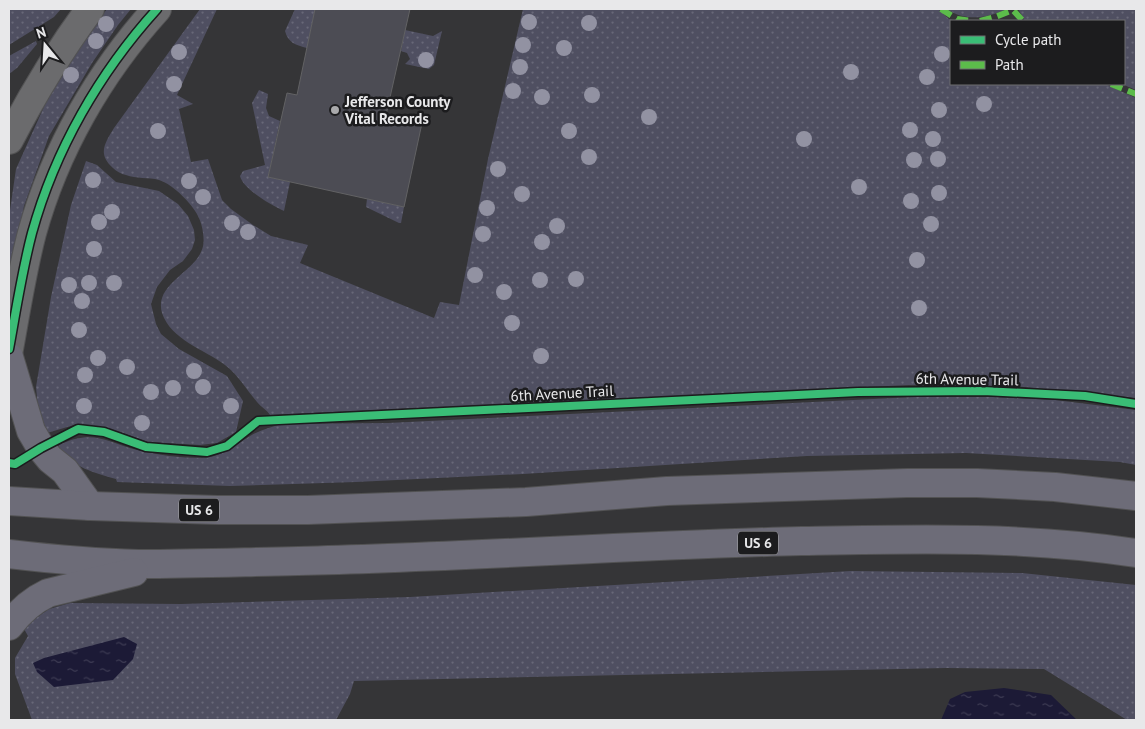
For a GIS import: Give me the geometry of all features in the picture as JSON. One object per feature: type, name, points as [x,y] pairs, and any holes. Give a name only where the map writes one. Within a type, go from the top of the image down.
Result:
[{"type":"highway","points":[[9,357],[32,431],[41,448],[50,460],[66,471],[90,506]]},
{"type":"highway","name":"US 6","points":[[9,501],[90,506],[218,510],[308,510],[526,502],[667,491],[907,482],[1055,486],[1136,496]]},
{"type":"highway","name":"US 6","points":[[9,554],[65,560],[172,564],[389,559],[697,545],[878,540],[970,541],[1057,545],[1136,553]]},
{"type":"highway","points":[[9,626],[19,612],[35,599],[48,593],[172,564]]},
{"type":"street","points":[[9,140],[60,49],[90,9]]},
{"type":"street","points":[[9,349],[20,284],[32,234],[60,154],[94,91],[143,24],[157,9]]},
{"type":"shaded area","points":[[9,9],[61,9],[54,17],[9,45]]},
{"type":"shaded area","points":[[107,9],[131,9],[92,63],[49,136],[24,206],[11,268],[9,268],[9,217],[16,169],[52,89],[76,50]]},
{"type":"shaded area","points":[[200,9],[217,9],[177,95],[193,104],[179,109],[191,162],[208,159],[222,200],[253,225],[271,236],[308,245],[300,263],[434,318],[440,302],[459,305],[488,159],[523,9],[938,9],[952,20],[950,20],[950,85],[1107,85],[1136,98],[1136,398],[1014,386],[909,385],[270,415],[230,369],[180,337],[166,322],[162,313],[161,303],[163,295],[168,287],[196,260],[201,252],[204,241],[200,221],[189,203],[172,187],[155,179],[122,174],[108,163],[105,158],[104,148],[114,128]]},
{"type":"shaded area","points":[[295,9],[315,10],[307,48],[290,41],[286,35],[285,31]]},
{"type":"shaded area","points":[[947,9],[1007,9],[992,15],[969,17],[961,16]]},
{"type":"shaded area","points":[[1018,9],[1136,9],[1136,90],[1124,85],[1125,20],[1024,20]]},
{"type":"shaded area","points":[[405,30],[433,36],[442,31],[434,65],[429,69],[405,64],[410,59],[407,53],[401,51]]},
{"type":"shaded area","points":[[36,41],[37,44],[17,68],[9,74],[9,56]]},
{"type":"shaded area","points":[[259,90],[268,94],[266,108],[269,116],[280,121],[268,177],[290,182],[284,211],[265,201],[252,191],[242,181],[240,176],[243,171],[265,165],[252,103]]},
{"type":"shaded area","points":[[86,161],[97,165],[116,182],[159,191],[178,204],[188,216],[194,230],[195,240],[192,249],[183,261],[170,270],[157,287],[151,304],[156,324],[161,334],[179,349],[227,376],[243,401],[236,432],[217,443],[200,445],[148,442],[120,432],[74,425],[47,433],[39,418],[36,387],[51,297],[71,205]]},
{"type":"shaded area","points":[[367,199],[404,207],[401,223],[366,207]]},
{"type":"shaded area","points":[[914,397],[993,397],[1055,400],[1136,410],[1136,465],[1120,462],[966,453],[807,456],[523,474],[230,486],[117,482],[116,479],[78,465],[58,450],[59,445],[71,440],[90,437],[153,453],[177,457],[202,458],[216,456],[254,434],[282,424],[388,423]]},
{"type":"shaded area","points":[[851,571],[1022,573],[1136,585],[1136,720],[1127,720],[1044,669],[946,668],[354,681],[350,694],[336,720],[32,720],[15,674],[15,658],[28,636],[23,627],[49,609],[70,603],[181,604],[410,597]]},
{"type":"water","points":[[124,637],[137,644],[133,659],[113,680],[54,687],[37,672],[33,663],[44,658]]},
{"type":"water","points":[[1004,688],[1051,695],[1077,720],[941,720],[950,699],[965,692]]},
{"type":"building","name":"Jefferson County Vital Records","points":[[315,9],[410,9],[386,115],[422,123],[404,207],[268,177],[287,93],[297,95]]},
{"type":"marked path","points":[[941,9],[957,19],[964,20]]},
{"type":"marked path","points":[[984,20],[1013,10],[1022,20]]},
{"type":"marked path","points":[[1114,85],[1136,94]]},
{"type":"cycle path","points":[[9,349],[28,247],[53,172],[81,114],[98,86],[116,59],[157,9]]},
{"type":"cycle path","name":"6th Avenue Trail","points":[[9,463],[15,464],[78,429],[104,432],[146,447],[207,452],[227,446],[258,421],[858,392],[983,391],[1085,396],[1136,404]]},
{"type":"place","name":"Jefferson County Vital Records","points":[[335,110]]}]
